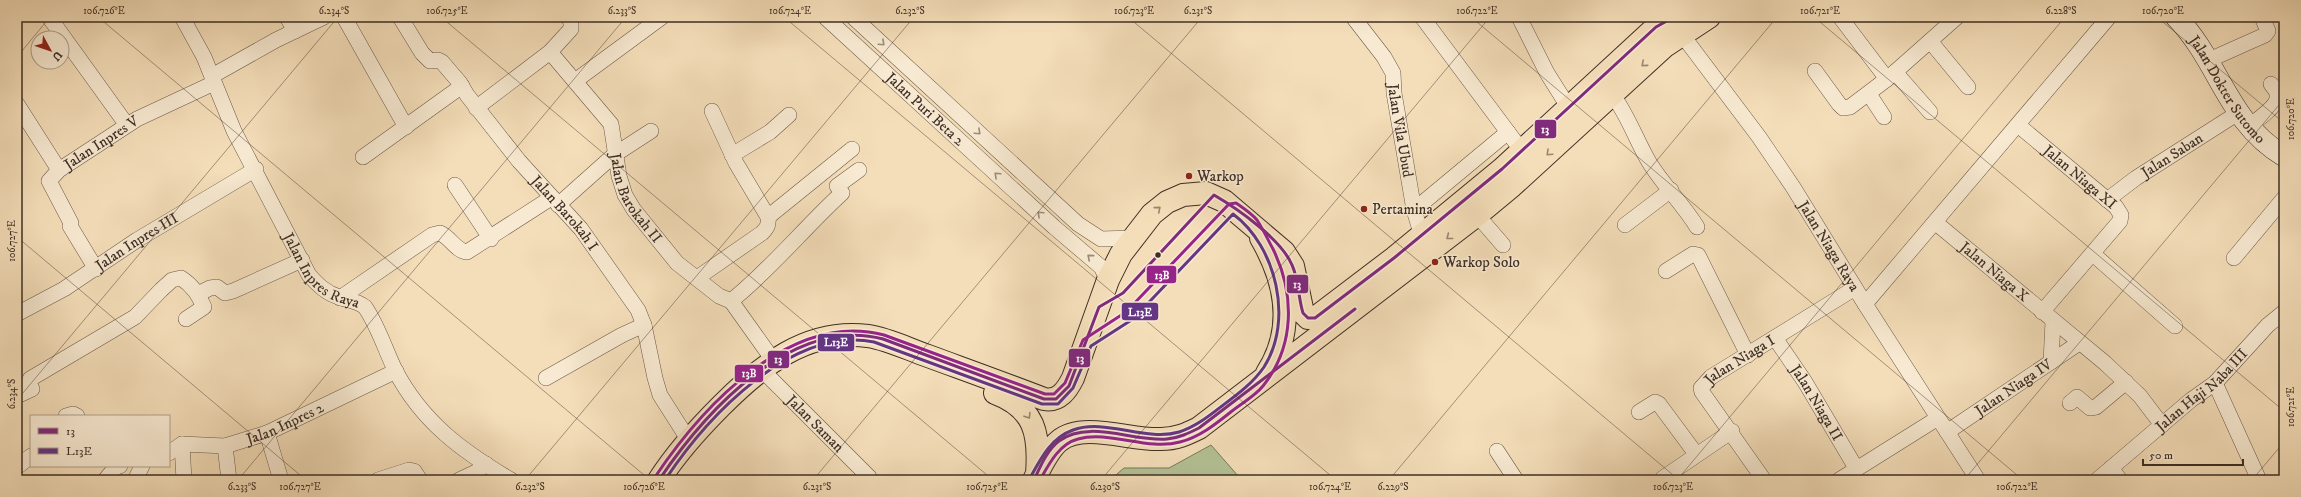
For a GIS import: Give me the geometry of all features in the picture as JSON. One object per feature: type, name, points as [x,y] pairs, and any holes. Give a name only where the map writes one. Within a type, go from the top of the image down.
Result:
[{"type":"main road","points":[[1035,477],[1056,444],[1071,434],[1086,432],[1159,439],[1181,436],[1199,428],[1258,384],[1323,323],[1424,244],[1569,108],[1666,27],[1709,17]]},
{"type":"main road","name":"Jalan Dokter Sutomo","points":[[2176,17],[2209,60],[2243,120],[2264,143],[2284,156]]},
{"type":"main road","points":[[1424,244],[1477,215],[1512,186],[1612,94],[1666,27]]},
{"type":"main road","points":[[659,480],[688,439],[731,397],[767,365],[796,348],[830,337],[851,335],[876,338],[1048,400],[1059,397],[1071,382],[1108,280],[1117,261],[1132,238],[1152,214],[1167,202],[1194,193],[1210,194],[1218,197],[1254,225],[1290,258],[1304,315],[1323,323]]},
{"type":"main road","points":[[1254,225],[1276,268],[1286,310],[1280,346],[1271,366],[1258,384]]},
{"type":"main road","points":[[796,348],[837,344],[877,350],[907,359],[1007,398],[1025,411],[1034,428],[1038,452],[1035,477]]},
{"type":"main road","points":[[677,480],[731,397]]},
{"type":"street","points":[[49,17],[124,121],[129,124]]},
{"type":"street","name":"Jalan Inpres Raya","points":[[182,17],[213,80],[234,131],[256,168],[302,260],[317,284],[340,298],[358,301],[365,307],[396,372],[413,400],[441,432],[511,480]]},
{"type":"street","points":[[287,17],[295,31]]},
{"type":"street","name":"Jalan Inpres V","points":[[17,104],[59,170],[129,124],[213,80],[295,31],[324,17]]},
{"type":"street","points":[[344,17],[406,127]]},
{"type":"street","name":"Jalan Barokah I","points":[[400,17],[427,59],[440,60],[462,86],[466,95],[476,108],[554,201],[581,229],[602,256],[638,310],[644,325],[660,395],[688,439]]},
{"type":"street","points":[[476,108],[550,52],[571,29],[571,22],[568,17]]},
{"type":"street","name":"Jalan Puri Beta 2","points":[[825,17],[1067,239],[1101,267],[1108,280]]},
{"type":"street","name":"Jalan Puri Beta 2","points":[[853,17],[1078,224],[1101,239],[1132,238]]},
{"type":"street","name":"Jalan Vila Ubud","points":[[1353,17],[1384,57],[1393,73],[1394,93],[1414,210],[1424,244]]},
{"type":"street","points":[[1422,17],[1522,151]]},
{"type":"street","points":[[1519,17],[1547,73],[1569,108]]},
{"type":"street","points":[[1840,17],[1891,76],[1930,112]]},
{"type":"street","points":[[1815,71],[1843,108],[1850,107],[1891,76],[1957,17]]},
{"type":"street","points":[[1865,304],[1936,223],[2110,17]]},
{"type":"street","points":[[2209,60],[2265,35],[2268,31],[2262,17]]},
{"type":"street","points":[[575,81],[659,18]]},
{"type":"street","name":"Jalan Niaga Raya","points":[[1666,27],[1759,137],[1793,187],[1865,304],[1978,480]]},
{"type":"street","points":[[1930,41],[1968,87]]},
{"type":"street","name":"Jalan Barokah II","points":[[550,52],[610,124],[614,141],[614,155],[625,195],[634,210],[677,263],[718,296],[731,301],[767,365]]},
{"type":"street","points":[[911,96],[923,81]]},
{"type":"street","name":"Jalan Saban","points":[[2107,200],[2136,178],[2243,120],[2265,114],[2277,98],[2277,93],[2271,84]]},
{"type":"street","points":[[363,158],[462,86]]},
{"type":"street","points":[[1612,94],[1623,109],[1649,162],[1686,209],[1697,227]]},
{"type":"street","points":[[1869,94],[1884,117]]},
{"type":"street","points":[[697,278],[762,233],[767,228],[768,217],[732,155],[712,111]]},
{"type":"street","points":[[732,155],[770,132],[789,115]]},
{"type":"street","name":"Jalan Niaga XI","points":[[2018,125],[2120,212],[2120,221],[2093,254],[2047,317]]},
{"type":"street","points":[[340,298],[432,235],[440,232],[446,235],[460,249],[468,252],[554,201],[614,155],[651,131]]},
{"type":"street","points":[[1414,210],[1508,132]]},
{"type":"street","points":[[768,217],[852,149]]},
{"type":"street","name":"Jalan Inpres III","points":[[17,314],[52,296],[96,269],[137,240],[256,168]]},
{"type":"street","points":[[59,170],[49,181],[51,187],[71,223],[70,226],[96,269]]},
{"type":"street","points":[[731,301],[751,285],[814,219],[842,193],[837,186],[860,170]]},
{"type":"street","points":[[455,185],[491,239]]},
{"type":"street","points":[[1026,201],[1036,186]]},
{"type":"street","points":[[1625,225],[1671,190]]},
{"type":"street","points":[[2234,258],[2284,198]]},
{"type":"street","points":[[1477,215],[1503,245]]},
{"type":"street","name":"Jalan Niaga X","points":[[1936,223],[2126,382],[2140,396],[2162,424]]},
{"type":"street","points":[[1067,239],[1078,224]]},
{"type":"street","points":[[1666,271],[1693,254],[1698,255],[1748,355]]},
{"type":"street","points":[[2093,254],[2175,326]]},
{"type":"street","points":[[198,294],[210,288],[217,287],[225,293],[233,291],[302,260]]},
{"type":"street","points":[[17,396],[32,389],[29,383],[30,378],[135,317],[172,280],[181,278],[190,284],[198,294],[204,307],[186,319]]},
{"type":"street","name":"Jalan Niaga I","points":[[1764,480],[1732,431],[1702,392],[1701,388],[1711,377],[1856,288]]},
{"type":"street","name":"Jalan Haji Naba III","points":[[2097,480],[2116,474],[2162,424],[2215,383],[2268,325],[2284,312]]},
{"type":"street","points":[[2047,317],[2051,362]]},
{"type":"street","points":[[546,378],[622,335],[644,325]]},
{"type":"street","name":"Jalan Niaga II","points":[[1775,338],[1805,382],[1856,468]]},
{"type":"street","name":"Jalan Niaga IV","points":[[1946,432],[2079,343]]},
{"type":"street","name":"Jalan Saman","points":[[767,365],[869,477]]},
{"type":"street","name":"Jalan Inpres 2","points":[[182,444],[226,446],[267,433],[396,372]]},
{"type":"street","points":[[2070,403],[2077,397],[2090,408],[2096,407],[2126,382]]},
{"type":"street","points":[[2215,383],[2259,480]]},
{"type":"street","points":[[1639,412],[1650,403],[1655,402],[1659,404],[1696,454]]},
{"type":"street","points":[[1839,480],[1938,418]]},
{"type":"street","points":[[1663,478],[1696,454],[1732,431]]},
{"type":"street","points":[[267,433],[281,480]]},
{"type":"street","points":[[170,452],[182,444]]},
{"type":"street","points":[[182,444],[184,480]]},
{"type":"street","points":[[226,446],[229,480]]},
{"type":"street","points":[[1497,451],[1516,480]]},
{"type":"street","points":[[17,468],[30,457]]},
{"type":"street","points":[[459,480],[476,472],[486,464]]},
{"type":"street","points":[[105,480],[118,467]]},
{"type":"street","points":[[137,480],[137,476],[142,467]]},
{"type":"street","points":[[378,480],[410,470],[414,471],[420,480]]},
{"type":"green space","points":[[1211,445],[1239,477],[1248,480],[1110,480],[1124,468],[1169,468]]},
{"type":"transit line","name":"13","points":[[659,480],[678,453],[726,399],[754,375],[784,355],[816,341],[849,335],[883,339],[1044,399],[1056,399],[1069,386],[1099,307],[1123,293],[1214,195],[1246,216],[1279,245],[1292,265],[1303,313],[1308,318],[1315,318],[1394,258],[1502,169],[1656,27],[1674,17]]},
{"type":"transit line","name":"13B","points":[[655,477],[698,422],[724,395],[752,370],[783,350],[816,337],[849,331],[884,335],[1045,394],[1054,394],[1065,383],[1083,340],[1126,312],[1229,204],[1236,203],[1247,211],[1257,220],[1273,249],[1280,266],[1288,302],[1286,337],[1281,354],[1274,370],[1260,390],[1208,429],[1194,437],[1180,442],[1154,444],[1102,437],[1078,439],[1065,445],[1055,455],[1040,480]]},
{"type":"transit line","name":"L13E","points":[[665,480],[704,430],[728,404],[754,381],[782,362],[812,348],[843,341],[874,342],[1042,404],[1058,404],[1073,388],[1091,346],[1133,319],[1233,214],[1248,228],[1260,245],[1270,264],[1276,285],[1279,306],[1278,328],[1273,348],[1260,373],[1245,388],[1212,414],[1179,432],[1153,434],[1098,427],[1085,427],[1073,430],[1053,443],[1043,456],[1030,478]]},
{"type":"transit line","name":"13","points":[[1034,480],[1044,459],[1051,449],[1059,441],[1071,435],[1097,431],[1154,439],[1167,439],[1180,436],[1199,428],[1355,309]]},
{"type":"place","name":"Warkop","points":[[1189,176]]},
{"type":"place","name":"Pertamina","points":[[1364,209]]},
{"type":"place","name":"Warkop Solo","points":[[1435,262]]}]
